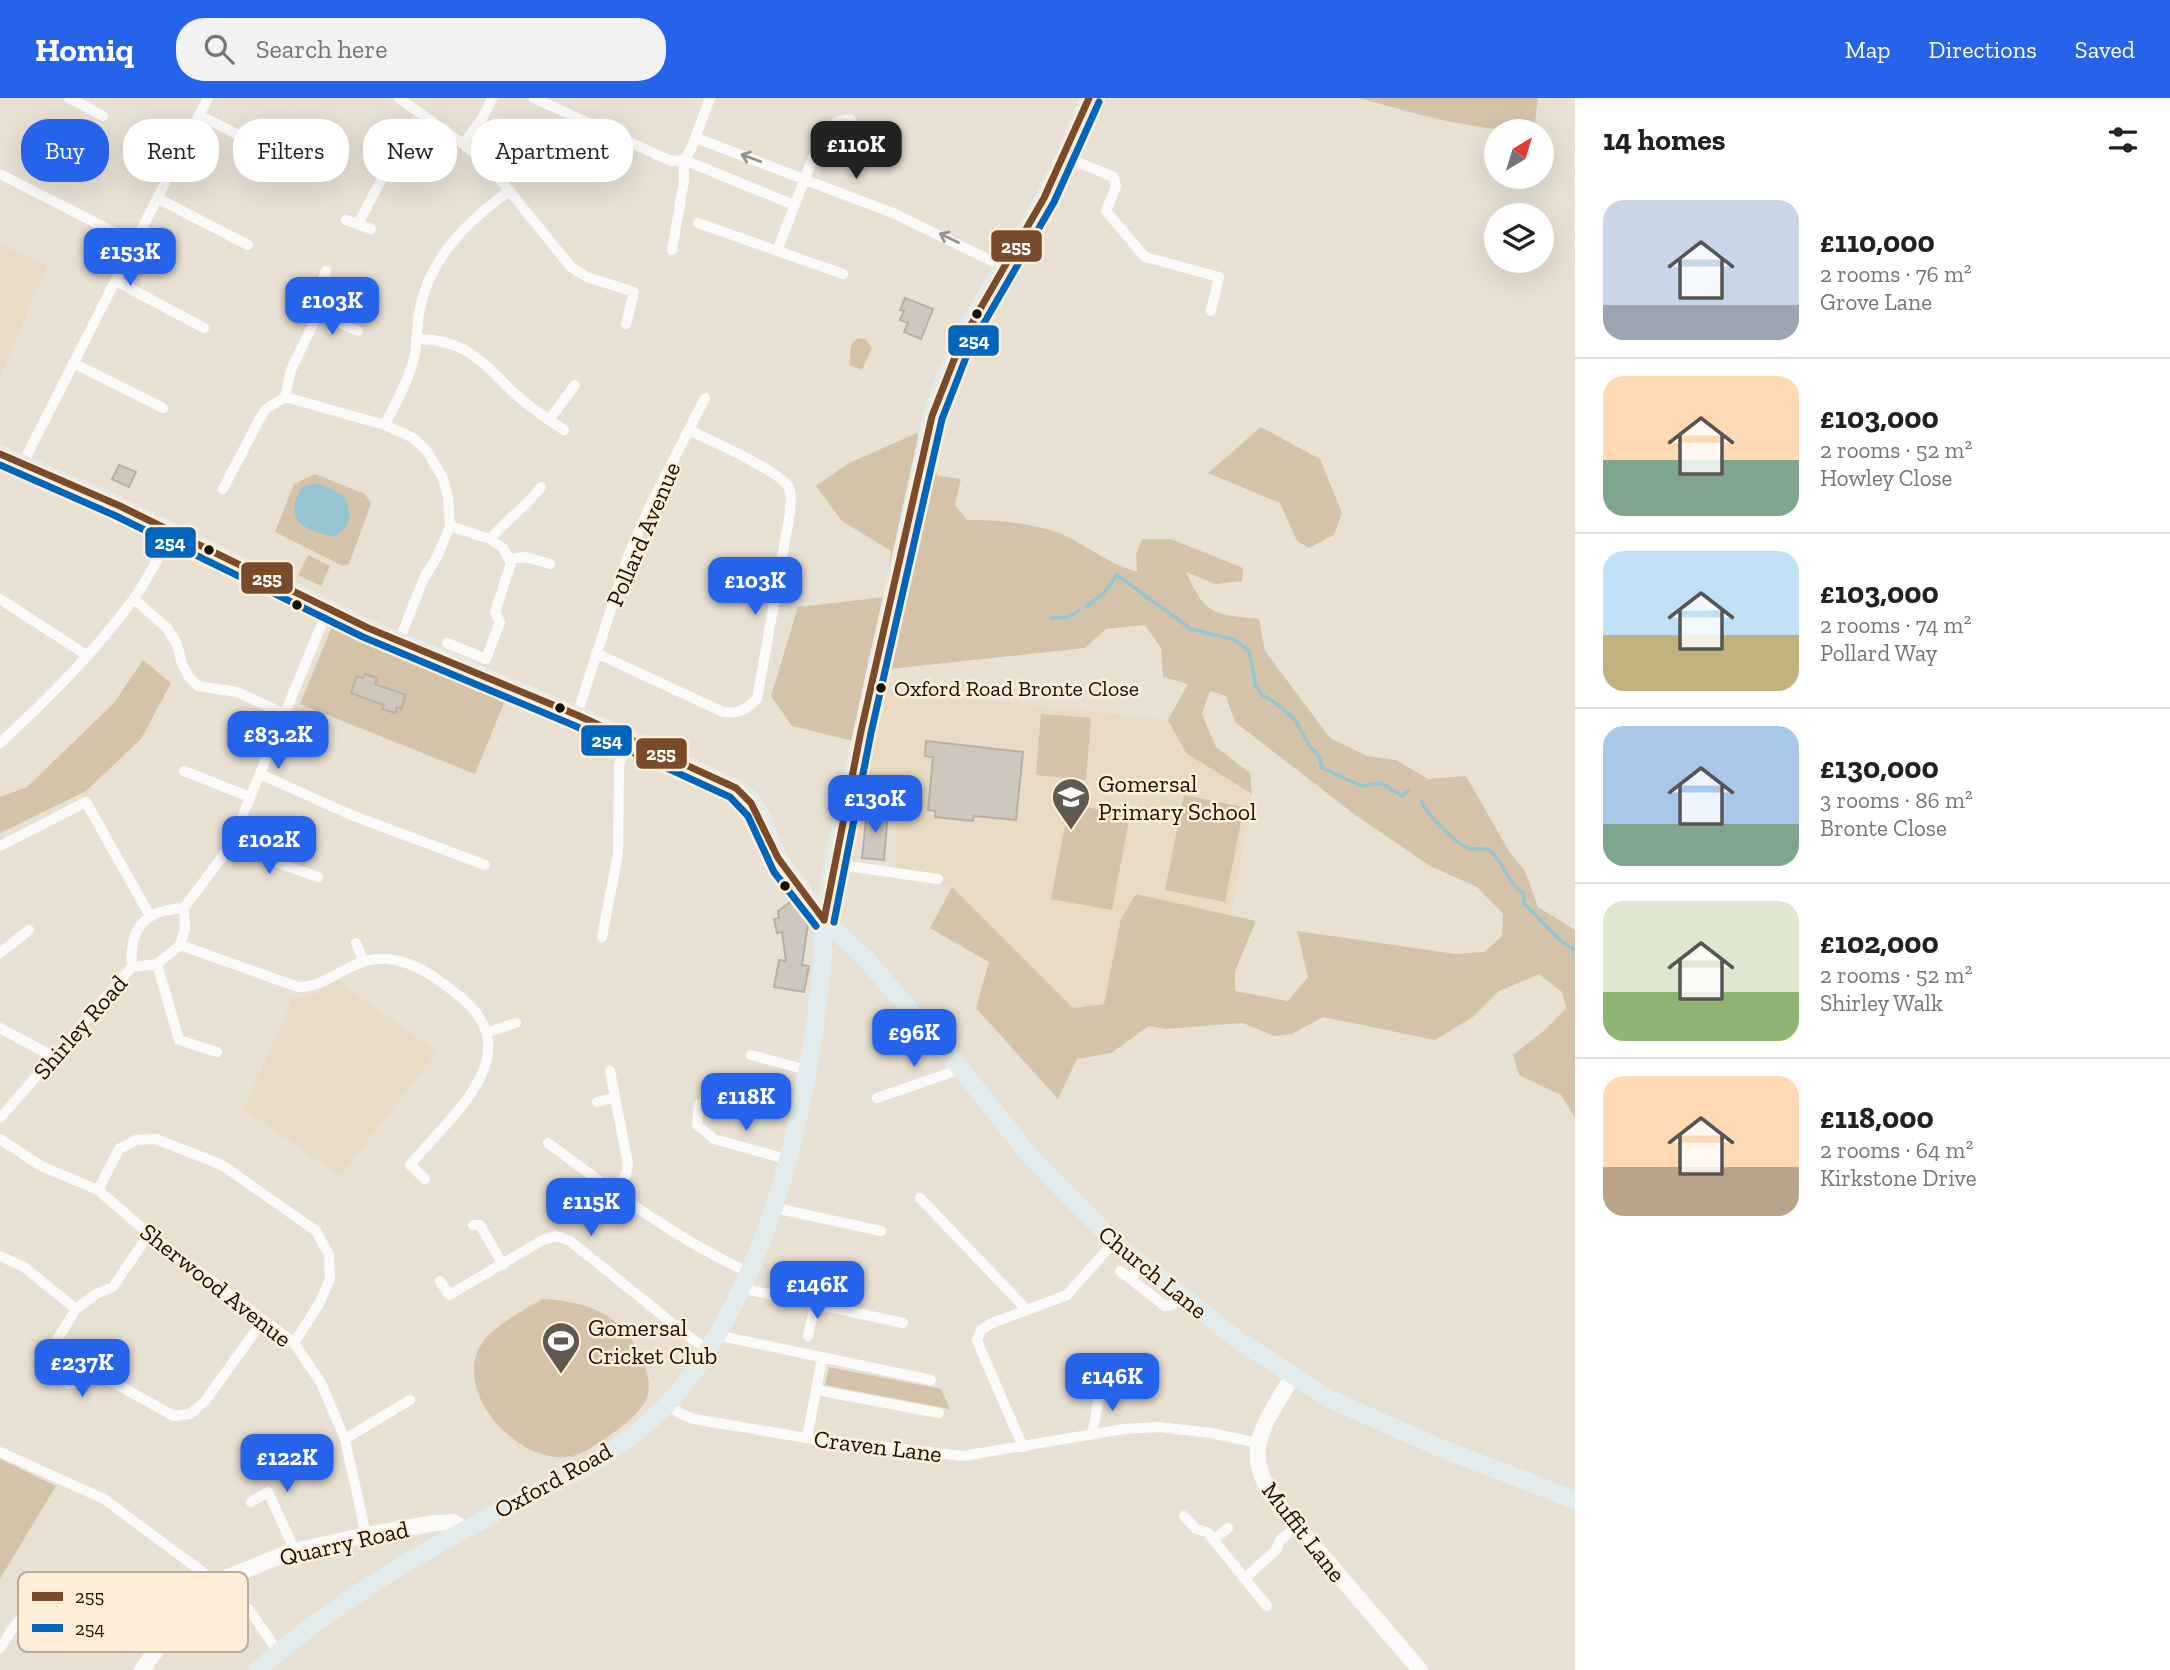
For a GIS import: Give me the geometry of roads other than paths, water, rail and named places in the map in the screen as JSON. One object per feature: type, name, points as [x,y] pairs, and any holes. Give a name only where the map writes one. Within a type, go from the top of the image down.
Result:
[{"type":"main road","name":"Oxford Road","points":[[258,1670],[344,1602],[464,1529],[587,1467],[668,1403],[712,1342],[744,1280],[775,1208],[790,1160],[807,1070],[833,864],[932,416],[942,383],[962,335],[1027,228],[1065,157],[1089,98]]},
{"type":"main road","name":"Church Lane","points":[[0,454],[173,531],[328,609],[578,715],[736,788],[750,799],[760,813],[778,857],[824,920],[866,959],[961,1069],[1030,1156],[1114,1242],[1138,1274],[1181,1297],[1239,1341],[1354,1411],[1574,1497]]},
{"type":"street","points":[[69,98],[103,116]]},
{"type":"street","points":[[23,463],[208,98]]},
{"type":"street","points":[[399,98],[429,119]]},
{"type":"street","points":[[463,144],[482,119],[492,98]]},
{"type":"street","points":[[534,98],[551,102],[662,157],[672,161],[684,160],[794,205]]},
{"type":"street","points":[[673,250],[684,181],[684,160],[696,138],[710,98]]},
{"type":"street","points":[[199,115],[233,132]]},
{"type":"street","points":[[777,251],[822,135],[831,125],[842,119],[851,120]]},
{"type":"street","points":[[696,138],[806,178],[933,230],[1002,266]]},
{"type":"street","points":[[457,140],[498,176],[571,267],[603,284],[647,293]]},
{"type":"street","points":[[1065,157],[1114,177],[1116,187],[1105,211],[1146,257],[1219,277],[1211,311]]},
{"type":"street","points":[[0,174],[135,243]]},
{"type":"street","points":[[358,224],[380,182]]},
{"type":"street","points":[[385,425],[411,371],[419,339],[420,306],[449,244],[471,220],[509,191]]},
{"type":"street","points":[[157,198],[248,245]]},
{"type":"street","points":[[346,220],[371,229]]},
{"type":"street","points":[[698,223],[843,274]]},
{"type":"street","points":[[223,489],[258,420],[266,409],[285,397],[291,370],[318,314],[314,299],[326,271]]},
{"type":"street","points":[[116,281],[204,328]]},
{"type":"street","points":[[626,324],[634,292]]},
{"type":"street","points":[[318,314],[358,331]]},
{"type":"street","points":[[419,339],[445,342],[470,351],[511,390],[564,430]]},
{"type":"street","points":[[73,363],[163,408]]},
{"type":"street","points":[[549,420],[575,385]]},
{"type":"street","points":[[285,397],[385,425],[413,438],[426,450],[443,478],[450,526],[437,557],[424,578],[399,641]]},
{"type":"street","name":"Pollard Avenue","points":[[578,715],[628,556],[650,506],[705,398]]},
{"type":"street","points":[[596,653],[723,712],[746,710],[757,699],[790,513],[790,491],[787,484],[771,473],[689,430]]},
{"type":"street","points":[[490,539],[507,519],[524,509],[541,487]]},
{"type":"street","points":[[447,643],[486,659],[500,622],[495,612],[511,563],[503,548],[490,539],[450,526]]},
{"type":"street","points":[[0,743],[50,697],[88,656],[134,599],[173,531]]},
{"type":"street","points":[[509,559],[526,557],[550,565]]},
{"type":"street","points":[[716,597],[725,580],[774,601]]},
{"type":"street","points":[[0,599],[88,656]]},
{"type":"street","points":[[134,599],[167,628],[177,645],[185,671],[198,686],[237,692],[285,714]]},
{"type":"street","points":[[328,609],[230,846],[184,908],[185,929],[180,945],[298,986],[309,987],[363,960],[388,959],[421,967],[466,1001],[488,1032],[488,1055],[472,1094],[410,1165],[425,1179]]},
{"type":"street","points":[[602,937],[618,854],[619,764],[630,738]]},
{"type":"street","points":[[184,771],[250,797]]},
{"type":"street","points":[[260,774],[351,815],[485,865]]},
{"type":"street","points":[[0,846],[86,802],[149,916],[167,909],[184,908]]},
{"type":"street","points":[[230,846],[318,877]]},
{"type":"street","points":[[833,864],[938,879]]},
{"type":"street","name":"Shirley Road","points":[[132,967],[131,945],[138,929],[149,916]]},
{"type":"street","points":[[0,953],[29,930]]},
{"type":"street","points":[[356,943],[363,960]]},
{"type":"street","name":"Shirley Road","points":[[0,1118],[132,967],[157,964],[180,945]]},
{"type":"street","points":[[157,964],[179,1040],[217,1052]]},
{"type":"street","points":[[488,1032],[516,1023]]},
{"type":"street","points":[[0,1028],[54,1056]]},
{"type":"street","points":[[751,1055],[807,1070]]},
{"type":"street","points":[[877,1098],[961,1069]]},
{"type":"street","points":[[610,1071],[628,1164],[626,1174],[615,1193]]},
{"type":"street","points":[[597,1102],[615,1097]]},
{"type":"street","points":[[699,1104],[698,1125],[714,1139],[790,1160]]},
{"type":"street","name":"Sherwood Avenue","points":[[0,1139],[41,1166],[98,1190],[149,1234],[293,1343],[321,1383],[345,1439],[366,1535]]},
{"type":"street","points":[[98,1190],[119,1149],[136,1140],[156,1139],[222,1166],[316,1231],[329,1255],[330,1279],[319,1304],[293,1343]]},
{"type":"street","points":[[548,1143],[615,1193],[744,1280],[816,1305],[895,1325]]},
{"type":"street","points":[[920,1198],[1027,1310]]},
{"type":"street","points":[[775,1208],[881,1231]]},
{"type":"street","points":[[479,1223],[503,1265]]},
{"type":"street","points":[[149,1234],[113,1287],[96,1294],[76,1310],[47,1356],[49,1371],[69,1384],[105,1378],[174,1416],[190,1414],[205,1401],[262,1322]]},
{"type":"street","points":[[440,1281],[449,1295],[543,1240],[556,1236],[570,1241],[692,1339],[822,1358],[931,1380]]},
{"type":"street","points":[[1023,1447],[977,1341],[981,1330],[1067,1294],[1114,1242]]},
{"type":"street","points":[[0,1256],[24,1267],[76,1310]]},
{"type":"street","points":[[1120,1271],[1138,1274]]},
{"type":"street","points":[[808,1336],[816,1305]]},
{"type":"street","points":[[807,1438],[822,1358]]},
{"type":"street","points":[[1258,1443],[1293,1376]]},
{"type":"street","points":[[1092,1435],[1101,1386]]},
{"type":"street","points":[[816,1390],[939,1413]]},
{"type":"street","points":[[345,1439],[410,1400]]},
{"type":"street","name":"Craven Lane","points":[[668,1403],[679,1413],[694,1419],[807,1438],[963,1456],[1124,1429],[1159,1427],[1211,1433],[1258,1443]]},
{"type":"street","name":"Muffit Lane","points":[[1258,1443],[1258,1469],[1265,1486],[1420,1670]]},
{"type":"street","points":[[0,1452],[104,1499],[203,1572]]},
{"type":"street","points":[[251,1502],[268,1492],[295,1551]]},
{"type":"street","points":[[1184,1516],[1196,1529],[1207,1532],[1266,1606]]},
{"type":"street","name":"Quarry Road","points":[[241,1572],[295,1551],[366,1535],[435,1523],[453,1522],[464,1529]]},
{"type":"street","points":[[1244,1578],[1297,1527]]},
{"type":"street","points":[[1213,1540],[1228,1528]]},
{"type":"street","points":[[249,1609],[278,1652]]},
{"type":"street","points":[[0,1648],[18,1622]]},
{"type":"street","name":"Quarry Road","points":[[142,1670],[155,1652]]},
{"type":"water","points":[[316,483],[334,490],[347,500],[350,519],[334,537],[304,526],[295,515],[294,508],[302,487]]},
{"type":"waterway","points":[[1086,607],[1103,594],[1117,575],[1191,629],[1235,640],[1249,651],[1256,686],[1262,695],[1296,721],[1310,747],[1319,756],[1322,768],[1362,786],[1382,783],[1402,796],[1408,791]]},
{"type":"waterway","points":[[1051,618],[1068,617],[1079,611]]},
{"type":"waterway","points":[[1422,802],[1436,821],[1457,841],[1469,848],[1488,850],[1494,855],[1512,883],[1524,894],[1524,904],[1575,950]]},
{"type":"place","name":"Oxford Road Bronte Close","points":[[881,688]]},
{"type":"place","name":"Gomersal Primary School","points":[[1071,831]]},
{"type":"place","name":"Gomersal Cricket Club","points":[[561,1375]]}]
